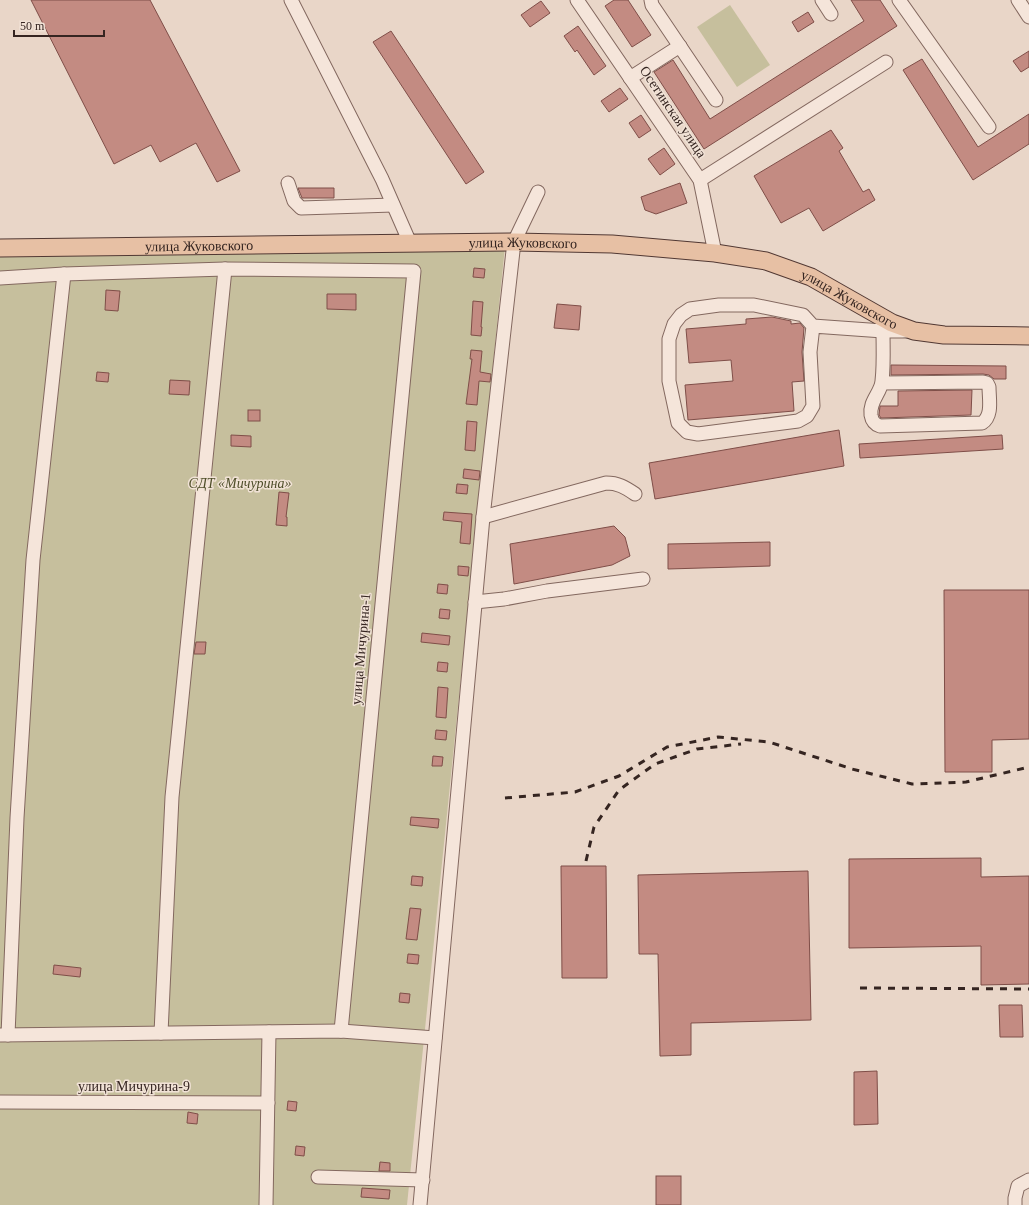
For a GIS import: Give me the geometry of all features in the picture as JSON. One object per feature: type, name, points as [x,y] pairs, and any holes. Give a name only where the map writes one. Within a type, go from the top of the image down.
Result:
[{"type":"main road","name":"улица Жуковского","points":[[0,248],[514,242],[612,244],[715,253],[766,261],[811,277],[892,323],[914,331],[944,335],[1029,336]]},
{"type":"street","points":[[291,0],[382,179],[410,243]]},
{"type":"street","name":"Осетинская улица","points":[[576,0],[700,180],[715,253]]},
{"type":"street","points":[[652,0],[652,5],[716,100]]},
{"type":"street","points":[[822,0],[831,14]]},
{"type":"street","points":[[899,0],[989,126]]},
{"type":"street","points":[[1018,0],[1029,17]]},
{"type":"street","points":[[630,78],[680,46]]},
{"type":"street","points":[[700,180],[886,62]]},
{"type":"street","points":[[288,183],[294,201],[301,208],[393,205]]},
{"type":"street","points":[[420,1205],[483,517],[514,242],[538,192]]},
{"type":"street","points":[[0,278],[64,274],[225,269],[172,797],[161,1033]]},
{"type":"street","name":"улица Мичурина-1","points":[[225,269],[414,271],[341,1031]]},
{"type":"street","points":[[64,274],[33,560],[4,1035],[341,1031],[435,1038]]},
{"type":"street","points":[[813,326],[810,352],[813,406],[807,416],[798,421],[698,434],[687,432],[678,423],[669,381],[669,339],[674,324],[682,315],[690,310],[719,305],[754,305],[803,315],[813,326],[883,331],[914,331]]},
{"type":"street","points":[[882,383],[987,383],[989,387],[989,415],[982,423],[880,426],[875,424],[872,420],[870,411],[872,402],[882,383],[883,331]]},
{"type":"street","points":[[483,517],[606,483],[619,485],[635,494]]},
{"type":"street","points":[[475,602],[504,599],[546,591],[643,579]]},
{"type":"street","points":[[266,1205],[269,1032]]},
{"type":"street","name":"улица Мичурина-9","points":[[0,1102],[268,1103]]},
{"type":"street","points":[[318,1177],[423,1180]]},
{"type":"street","points":[[1015,1205],[1018,1186],[1029,1180]]},
{"type":"green space","points":[[730,5],[770,65],[737,87],[697,27]]},
{"type":"green space","name":"СДТ «Мичурина»","points":[[505,247],[407,1205],[0,1205],[0,249]]},
{"type":"building","points":[[31,0],[150,0],[240,171],[217,182],[196,143],[160,162],[151,145],[114,164]]},
{"type":"building","points":[[614,0],[628,0],[651,35],[632,47],[605,6]]},
{"type":"building","points":[[851,0],[880,0],[897,26],[704,149],[654,72],[673,60],[710,119],[864,21]]},
{"type":"building","points":[[541,1],[550,13],[530,27],[521,15]]},
{"type":"building","points":[[808,12],[814,22],[798,32],[792,22]]},
{"type":"building","points":[[578,26],[606,66],[594,75],[577,50],[575,52],[564,36]]},
{"type":"building","points":[[391,31],[484,172],[466,184],[373,42]]},
{"type":"building","points":[[1029,51],[1029,67],[1021,72],[1013,61]]},
{"type":"building","points":[[922,59],[978,147],[1029,114],[1029,144],[973,180],[903,70]]},
{"type":"building","points":[[620,88],[628,99],[609,112],[601,101]]},
{"type":"building","points":[[641,115],[651,130],[639,138],[629,123]]},
{"type":"building","points":[[831,130],[843,148],[839,151],[863,192],[869,189],[875,200],[823,231],[809,208],[781,223],[754,176]]},
{"type":"building","points":[[664,148],[675,164],[660,175],[648,159]]},
{"type":"building","points":[[680,183],[687,203],[656,214],[645,210],[641,197]]},
{"type":"building","points":[[298,188],[334,188],[334,198],[302,198]]},
{"type":"building","points":[[474,268],[485,269],[484,278],[473,277]]},
{"type":"building","points":[[106,290],[120,291],[118,311],[105,310]]},
{"type":"building","points":[[327,294],[356,294],[356,310],[327,309]]},
{"type":"building","points":[[473,301],[483,302],[481,336],[471,335]]},
{"type":"building","points":[[557,304],[581,306],[579,330],[554,328]]},
{"type":"building","points":[[772,317],[791,321],[791,324],[800,323],[804,328],[802,352],[804,381],[792,382],[794,411],[688,420],[685,385],[733,381],[731,360],[689,363],[686,329],[746,324],[746,319]]},
{"type":"building","points":[[471,350],[482,351],[480,372],[491,374],[490,382],[479,381],[477,405],[466,404],[472,359],[470,359]]},
{"type":"building","points":[[891,365],[1006,366],[1006,379],[994,379],[989,375],[983,374],[891,375]]},
{"type":"building","points":[[97,372],[109,373],[108,382],[96,381]]},
{"type":"building","points":[[170,380],[190,381],[189,395],[169,394]]},
{"type":"building","points":[[972,390],[971,415],[881,418],[879,415],[880,406],[898,406],[898,391]]},
{"type":"building","points":[[248,410],[260,410],[260,421],[248,421]]},
{"type":"building","points":[[467,421],[477,422],[475,451],[465,450]]},
{"type":"building","points":[[839,430],[844,466],[655,499],[649,463]]},
{"type":"building","points":[[231,435],[251,436],[251,447],[231,446]]},
{"type":"building","points":[[1002,435],[1003,449],[860,458],[859,444]]},
{"type":"building","points":[[464,469],[480,471],[479,480],[463,478]]},
{"type":"building","points":[[457,484],[468,485],[467,494],[456,493]]},
{"type":"building","points":[[279,492],[289,493],[286,517],[287,526],[276,525]]},
{"type":"building","points":[[444,512],[472,514],[470,544],[460,543],[462,522],[443,520]]},
{"type":"building","points":[[614,526],[625,537],[630,556],[612,565],[514,584],[510,544]]},
{"type":"building","points":[[770,542],[770,566],[668,569],[668,544]]},
{"type":"building","points":[[458,566],[469,567],[468,576],[458,575]]},
{"type":"building","points":[[438,584],[448,585],[447,594],[437,593]]},
{"type":"building","points":[[944,590],[1029,590],[1029,739],[992,740],[992,772],[945,772]]},
{"type":"building","points":[[440,609],[450,610],[449,619],[439,618]]},
{"type":"building","points":[[422,633],[450,636],[449,645],[421,642]]},
{"type":"building","points":[[196,642],[206,642],[205,654],[194,654]]},
{"type":"building","points":[[438,662],[448,663],[447,672],[437,671]]},
{"type":"building","points":[[438,687],[448,688],[446,718],[436,717]]},
{"type":"building","points":[[436,730],[447,731],[446,740],[435,739]]},
{"type":"building","points":[[433,756],[443,757],[442,766],[432,766]]},
{"type":"building","points":[[411,817],[439,819],[438,828],[410,825]]},
{"type":"building","points":[[981,858],[981,877],[1029,876],[1029,984],[981,985],[981,946],[849,948],[849,859]]},
{"type":"building","points":[[561,866],[606,866],[607,978],[562,978]]},
{"type":"building","points":[[808,871],[811,1020],[691,1023],[691,1055],[660,1056],[658,954],[639,954],[638,875]]},
{"type":"building","points":[[412,876],[423,877],[422,886],[411,885]]},
{"type":"building","points":[[410,908],[421,909],[417,940],[406,939]]},
{"type":"building","points":[[408,954],[419,955],[418,964],[407,963]]},
{"type":"building","points":[[54,965],[81,968],[80,977],[53,974]]},
{"type":"building","points":[[400,993],[410,994],[409,1003],[399,1002]]},
{"type":"building","points":[[999,1005],[1022,1005],[1023,1037],[1000,1037]]},
{"type":"building","points":[[877,1071],[878,1124],[854,1125],[854,1072]]},
{"type":"building","points":[[288,1101],[297,1102],[296,1111],[287,1110]]},
{"type":"building","points":[[188,1112],[198,1114],[197,1124],[187,1123]]},
{"type":"building","points":[[296,1146],[305,1147],[304,1156],[295,1155]]},
{"type":"building","points":[[380,1162],[390,1163],[390,1171],[379,1171]]},
{"type":"building","points":[[656,1176],[681,1176],[681,1205],[656,1205]]},
{"type":"building","points":[[362,1188],[390,1190],[389,1199],[361,1197]]},
{"type":"railway","points":[[505,798],[575,792],[619,776],[667,747],[718,737],[769,742],[852,769],[912,784],[966,782],[1029,767]]},
{"type":"railway","points":[[586,861],[594,827],[619,790],[655,764],[697,749],[741,744]]},
{"type":"railway","points":[[860,988],[1029,989]]}]
